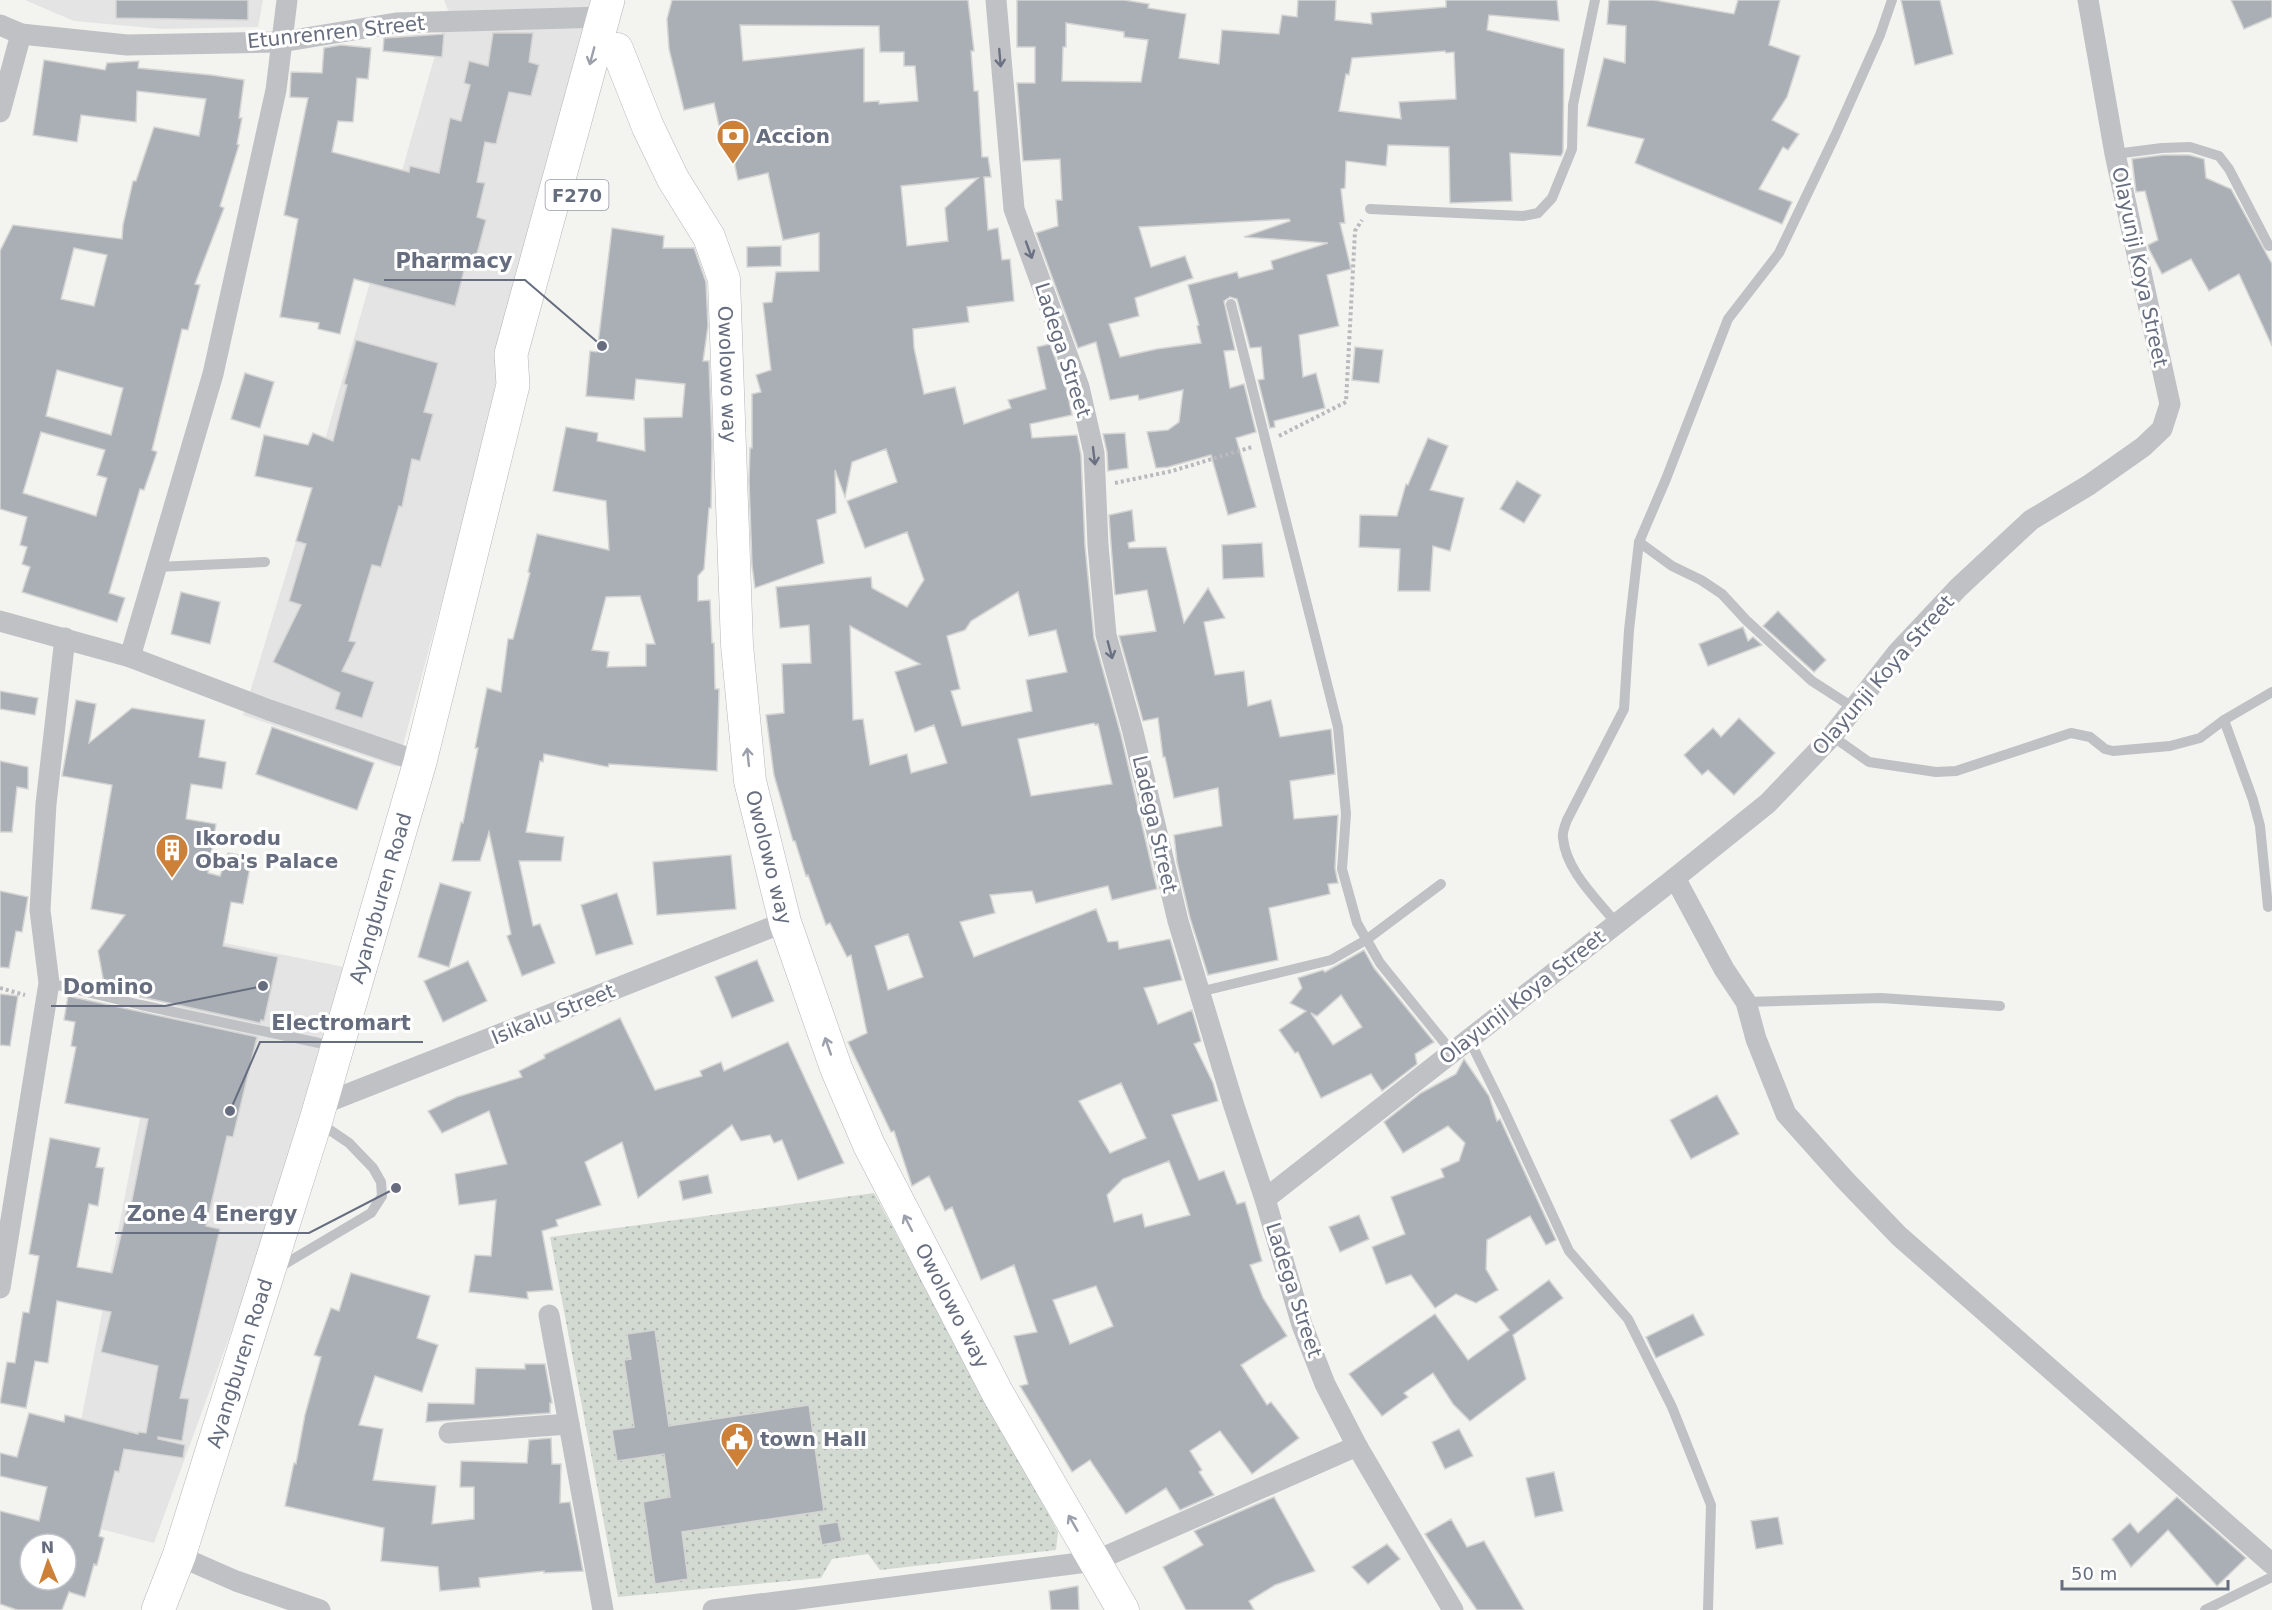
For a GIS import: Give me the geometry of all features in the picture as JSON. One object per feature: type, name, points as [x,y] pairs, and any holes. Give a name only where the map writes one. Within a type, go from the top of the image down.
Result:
[{"type":"main road","name":"Ayangburen Road","points":[[513,385],[532,355],[617,49],[614,6]]},
{"type":"main road","name":"Ayangburen Road","points":[[158,1610],[179,1556],[318,1113],[420,762],[513,385],[511,354],[614,6]]},
{"type":"street","points":[[130,657],[213,374],[276,90],[287,0]]},
{"type":"street","name":"Ladega Street","points":[[996,0],[1014,209],[1079,387],[1094,453],[1098,546],[1106,635],[1133,732],[1178,921],[1302,1325],[1325,1384],[1357,1446],[1453,1610]]},
{"type":"street","name":"Olayunji Koya Street","points":[[1265,1199],[1676,878],[1768,803],[1832,736],[1898,653],[1958,588],[2031,520],[2089,485],[2143,447],[2162,429],[2170,404],[2115,154],[2088,0]]},
{"type":"street","name":"Etunrenren Street","points":[[0,25],[21,34],[127,45],[281,42],[396,23],[614,6]]},
{"type":"street","points":[[0,112],[21,34]]},
{"type":"street","name":"Owolowo way","points":[[617,49],[648,127],[673,179],[709,237],[723,279],[738,656],[750,781],[785,922],[836,1068],[869,1145],[998,1394],[1123,1610]]},
{"type":"street","points":[[0,621],[130,657],[269,710],[420,762]]},
{"type":"street","points":[[0,1288],[49,983],[40,910],[46,804],[65,638]]},
{"type":"street","points":[[1676,878],[1724,969],[1746,1002],[1756,1039],[1786,1114],[1899,1236],[2272,1564]]},
{"type":"street","name":"Isikalu Street","points":[[318,1113],[785,922]]},
{"type":"street","points":[[549,1315],[603,1610]]},
{"type":"street","points":[[449,1433],[569,1424]]},
{"type":"street","points":[[713,1610],[1095,1561],[1357,1446]]},
{"type":"street","points":[[179,1556],[236,1581],[320,1610]]},
{"type":"lane","points":[[1370,209],[1523,216],[1538,213],[1552,198],[1572,149],[1573,105],[1595,0]]},
{"type":"lane","points":[[1616,923],[1582,881],[1569,859],[1562,837],[1567,820],[1624,709],[1629,630],[1639,542],[1728,319],[1779,253],[1880,36],[1892,0]]},
{"type":"lane","points":[[2115,154],[2190,147],[2219,156],[2229,169],[2270,246]]},
{"type":"lane","points":[[1231,304],[1338,727],[1347,814],[1342,869],[1357,923],[1380,963],[1460,1046],[1504,1110],[1569,1251],[1628,1319],[1672,1407],[1711,1505],[1708,1610]]},
{"type":"lane","points":[[1639,542],[1672,566],[1701,580],[1722,594],[1746,620],[1812,681],[1854,708]]},
{"type":"lane","points":[[157,567],[265,562]]},
{"type":"lane","points":[[1832,736],[1869,762],[1936,772],[1956,771],[2048,738],[2071,733],[2090,737],[2105,749],[2113,751],[2170,746],[2200,738],[2224,720],[2272,692]]},
{"type":"lane","points":[[2224,720],[2260,826],[2268,907]]},
{"type":"lane","points":[[1199,992],[1331,960],[1366,940],[1441,884]]},
{"type":"lane","points":[[49,983],[336,1047]]},
{"type":"lane","points":[[1746,1002],[1881,998],[2000,1006]]},
{"type":"lane","points":[[267,1274],[371,1213],[382,1196],[381,1182],[373,1168],[318,1113]]},
{"type":"lane","points":[[2205,1610],[2272,1577]]},
{"type":"path","points":[[1096,487],[1172,471],[1266,442],[1346,402],[1354,231],[1370,209]]},
{"type":"shaded area","points":[[25,0],[263,0],[258,27],[162,29],[74,21]]},
{"type":"shaded area","points":[[444,0],[605,0],[397,767],[243,715],[296,541],[448,10]]},
{"type":"shaded area","points":[[185,935],[344,967],[288,1176],[154,1543],[78,1523],[72,1467],[150,1067]]},
{"type":"shaded area","points":[[874,1193],[1058,1532],[1056,1550],[880,1570],[868,1554],[832,1559],[821,1578],[618,1597],[550,1237]]},
{"type":"building","points":[[116,0],[248,0],[248,20],[116,18]]},
{"type":"building","points":[[672,0],[968,0],[974,51],[971,51],[974,91],[978,91],[982,157],[988,157],[991,177],[984,177],[988,230],[998,228],[1002,260],[1010,259],[1014,301],[967,307],[969,322],[913,329],[914,348],[924,394],[955,387],[964,424],[1011,408],[1008,400],[1046,389],[1037,347],[1050,344],[1067,391],[1072,415],[1030,424],[1032,438],[1077,435],[1081,455],[1085,546],[1094,638],[1121,735],[1157,889],[1112,900],[1108,886],[1036,903],[1032,891],[990,895],[995,913],[960,922],[974,957],[1096,909],[1108,942],[1118,941],[1119,949],[1170,939],[1182,980],[1144,988],[1158,1024],[1192,1010],[1201,1041],[1194,1044],[1213,1083],[1218,1101],[1172,1115],[1199,1180],[1224,1171],[1237,1204],[1245,1202],[1262,1261],[1250,1265],[1263,1298],[1287,1336],[1241,1365],[1267,1405],[1271,1402],[1299,1438],[1252,1474],[1220,1431],[1190,1451],[1202,1470],[1199,1472],[1214,1495],[1180,1510],[1166,1488],[1126,1514],[1090,1460],[1072,1472],[1020,1386],[1028,1384],[1014,1336],[1037,1332],[1014,1265],[981,1280],[952,1207],[945,1211],[929,1176],[912,1186],[894,1131],[891,1132],[848,1042],[867,1033],[851,955],[847,957],[830,923],[826,925],[795,841],[793,841],[774,775],[766,715],[784,713],[782,664],[811,663],[809,625],[780,628],[776,587],[871,577],[872,588],[907,607],[924,580],[907,532],[865,548],[847,501],[897,482],[886,449],[852,462],[845,497],[835,470],[836,513],[817,520],[824,563],[755,588],[749,481],[750,448],[752,448],[752,394],[761,392],[756,375],[771,370],[763,303],[772,302],[776,272],[819,271],[819,233],[783,240],[768,173],[738,180],[730,142],[723,144],[714,103],[684,110],[669,49],[667,19]],"holes":[[[740,25],[879,26],[880,52],[904,52],[904,66],[915,66],[918,101],[879,104],[879,101],[864,102],[864,48],[743,61]],[[978,178],[945,208],[948,241],[907,246],[901,186]],[[1018,592],[1029,636],[1056,630],[1067,672],[1026,680],[1032,711],[962,726],[951,691],[960,689],[947,636],[965,630],[971,621]],[[850,626],[920,664],[895,672],[915,732],[934,725],[947,763],[911,773],[907,754],[870,765],[863,719],[853,720]],[[1098,724],[1112,784],[1031,796],[1018,739]],[[908,934],[923,977],[888,990],[875,946]],[[1121,1083],[1146,1138],[1110,1153],[1079,1101]],[[1169,1161],[1190,1215],[1145,1227],[1142,1214],[1114,1222],[1107,1195],[1123,1179]],[[1096,1286],[1113,1326],[1070,1344],[1053,1300]]]},
{"type":"building","points":[[1017,0],[1124,0],[1149,4],[1148,8],[1186,14],[1179,58],[1219,64],[1222,30],[1279,34],[1282,15],[1297,17],[1298,0],[1336,0],[1335,20],[1372,24],[1371,13],[1446,7],[1446,0],[1557,0],[1559,21],[1489,15],[1487,30],[1564,49],[1563,152],[1561,156],[1510,153],[1512,201],[1450,203],[1449,147],[1388,145],[1386,166],[1346,161],[1345,188],[1341,189],[1345,223],[1340,223],[1351,269],[1327,275],[1339,326],[1299,335],[1303,377],[1316,373],[1325,408],[1274,421],[1275,427],[1270,428],[1258,380],[1264,379],[1261,347],[1250,348],[1237,299],[1230,297],[1224,301],[1235,350],[1224,351],[1230,388],[1244,384],[1256,432],[1236,438],[1256,507],[1228,515],[1211,455],[1156,468],[1147,432],[1168,430],[1179,422],[1183,390],[1139,400],[1138,395],[1110,400],[1096,342],[1078,348],[1036,233],[1058,226],[1056,200],[1062,200],[1060,159],[1023,161],[1017,83],[1035,83],[1035,47],[1017,47]],"holes":[[[1066,23],[1124,32],[1124,37],[1148,40],[1141,82],[1062,81]],[[1454,52],[1456,99],[1399,102],[1401,119],[1339,111],[1346,74],[1349,75],[1352,58]],[[1289,219],[1290,221],[1244,237],[1328,243],[1271,261],[1273,269],[1239,278],[1237,272],[1188,285],[1199,325],[1197,326],[1201,343],[1120,357],[1109,324],[1139,316],[1135,298],[1193,278],[1185,256],[1151,267],[1139,227]]]},
{"type":"building","points":[[1609,0],[1654,0],[1734,14],[1738,0],[1780,0],[1769,45],[1800,56],[1787,97],[1772,120],[1799,134],[1788,150],[1783,147],[1759,189],[1792,202],[1782,224],[1635,163],[1644,139],[1587,126],[1604,58],[1625,63],[1626,26],[1607,24]]},
{"type":"building","points":[[1901,0],[1940,0],[1953,54],[1915,65]]},
{"type":"building","points":[[2231,0],[2272,0],[2272,17],[2244,29]]},
{"type":"building","points":[[493,33],[533,33],[529,62],[539,65],[531,96],[509,92],[496,144],[485,142],[477,182],[485,183],[477,217],[486,220],[474,265],[466,263],[455,306],[354,279],[340,334],[318,329],[319,323],[280,317],[298,219],[284,215],[308,98],[290,97],[291,72],[322,73],[324,48],[341,45],[371,48],[368,79],[357,78],[353,122],[338,121],[332,152],[409,172],[410,166],[439,173],[450,118],[461,121],[470,85],[464,83],[469,61],[488,66]]},
{"type":"building","points":[[444,34],[442,57],[383,51],[384,38]]},
{"type":"building","points":[[44,60],[105,70],[107,63],[139,61],[138,68],[244,80],[239,118],[242,118],[237,144],[239,145],[220,206],[224,208],[195,284],[200,285],[188,330],[182,329],[152,450],[157,452],[144,490],[140,489],[109,593],[125,598],[117,622],[22,592],[30,567],[22,564],[27,547],[20,545],[27,517],[0,509],[0,251],[13,225],[122,239],[133,181],[136,181],[154,127],[199,136],[206,99],[137,91],[136,122],[81,115],[77,142],[33,135]],"holes":[[[74,248],[107,255],[94,306],[61,299]],[[57,370],[123,388],[111,435],[46,416]],[[41,432],[105,450],[97,475],[107,478],[96,516],[23,493]]]},
{"type":"building","points":[[2163,155],[2189,155],[2204,159],[2206,178],[2231,189],[2272,264],[2272,346],[2239,274],[2209,291],[2191,259],[2162,274],[2149,249],[2148,245],[2158,240],[2145,191],[2136,192],[2132,159]]},
{"type":"building","points":[[612,228],[664,236],[663,248],[694,248],[706,282],[708,326],[703,361],[709,361],[712,444],[711,508],[709,508],[704,569],[698,576],[698,601],[710,600],[715,689],[719,689],[717,771],[609,764],[608,767],[544,754],[543,762],[540,761],[526,832],[564,837],[561,861],[519,861],[533,926],[540,924],[555,963],[522,976],[507,936],[511,934],[489,832],[480,861],[452,861],[461,822],[463,823],[487,688],[501,692],[508,639],[513,639],[530,573],[528,572],[537,534],[609,550],[606,501],[553,491],[566,427],[598,433],[597,441],[645,451],[644,418],[682,417],[685,384],[636,379],[634,400],[586,396],[590,351],[597,352]],"holes":[[[640,596],[655,644],[646,644],[646,666],[607,667],[609,652],[592,650],[606,597]]]},
{"type":"building","points":[[781,246],[781,266],[747,267],[747,247]]},
{"type":"building","points":[[356,340],[438,363],[424,412],[433,414],[420,461],[412,459],[402,507],[399,506],[381,567],[372,565],[349,641],[356,642],[342,671],[374,682],[362,718],[335,709],[340,693],[273,662],[301,605],[289,601],[306,544],[296,541],[312,488],[255,476],[264,435],[308,445],[313,433],[333,441],[347,385],[344,384]]},
{"type":"building","points":[[1355,347],[1383,350],[1379,383],[1352,380]]},
{"type":"building","points":[[245,373],[274,382],[260,428],[231,419]]},
{"type":"building","points":[[1125,433],[1128,468],[1108,471],[1103,434]]},
{"type":"building","points":[[1428,438],[1448,446],[1430,490],[1464,498],[1450,551],[1433,546],[1430,591],[1398,591],[1400,549],[1359,547],[1360,515],[1397,516],[1406,484],[1408,485]]},
{"type":"building","points":[[1517,481],[1541,495],[1524,523],[1500,509]]},
{"type":"building","points":[[1132,510],[1135,541],[1128,543],[1129,548],[1166,547],[1184,623],[1208,588],[1225,618],[1204,622],[1215,675],[1244,671],[1248,706],[1271,700],[1280,737],[1331,729],[1335,774],[1290,781],[1294,819],[1338,815],[1335,868],[1338,883],[1328,884],[1330,894],[1269,908],[1278,960],[1208,975],[1190,918],[1177,862],[1174,835],[1222,826],[1218,788],[1174,798],[1165,757],[1163,757],[1158,718],[1143,721],[1119,636],[1156,631],[1147,590],[1115,595],[1109,515]]},
{"type":"building","points":[[1262,543],[1264,577],[1223,579],[1222,545]]},
{"type":"building","points":[[181,592],[220,602],[210,644],[171,634]]},
{"type":"building","points":[[1778,611],[1826,660],[1814,672],[1763,626]]},
{"type":"building","points":[[1743,627],[1748,641],[1753,637],[1762,645],[1708,666],[1699,644]]},
{"type":"building","points":[[0,691],[38,698],[35,715],[0,709]]},
{"type":"building","points":[[76,700],[96,704],[89,743],[132,708],[205,720],[199,757],[226,762],[222,789],[191,784],[186,819],[216,824],[208,873],[220,876],[228,853],[252,857],[243,904],[231,902],[223,946],[278,957],[264,1021],[261,1020],[260,1023],[105,989],[98,951],[125,915],[91,909],[112,785],[62,776]]},
{"type":"building","points":[[1739,718],[1775,753],[1734,795],[1708,770],[1702,775],[1684,755],[1713,728],[1721,737]]},
{"type":"building","points":[[272,727],[374,763],[357,810],[256,774]]},
{"type":"building","points":[[0,761],[28,767],[28,789],[17,787],[12,832],[0,832]]},
{"type":"building","points":[[731,855],[736,909],[657,915],[653,862]]},
{"type":"building","points":[[440,883],[471,892],[449,967],[418,957]]},
{"type":"building","points":[[0,891],[28,897],[22,932],[16,931],[9,968],[0,967]]},
{"type":"building","points":[[617,893],[633,944],[596,955],[581,905]]},
{"type":"building","points":[[1364,950],[1374,968],[1434,1042],[1415,1054],[1417,1064],[1382,1091],[1371,1074],[1321,1098],[1298,1052],[1295,1053],[1279,1030],[1306,1011],[1290,1003],[1302,988],[1298,978],[1323,970],[1325,972]],"holes":[[[1341,995],[1362,1027],[1333,1045],[1311,1013],[1317,1016]]]},
{"type":"building","points":[[757,960],[774,1001],[732,1018],[715,977]]},
{"type":"building","points":[[468,961],[487,1001],[443,1022],[424,981]]},
{"type":"building","points":[[0,994],[18,996],[10,1046],[0,1045]]},
{"type":"building","points":[[68,996],[257,1037],[233,1137],[227,1136],[206,1226],[220,1229],[180,1398],[189,1399],[182,1441],[158,1437],[158,1439],[185,1445],[183,1458],[124,1449],[119,1472],[115,1471],[99,1536],[104,1538],[97,1565],[94,1564],[85,1597],[69,1592],[62,1610],[17,1610],[0,1604],[0,1511],[39,1521],[47,1487],[0,1476],[0,1453],[17,1457],[29,1413],[64,1422],[65,1415],[138,1434],[138,1432],[146,1433],[158,1366],[101,1352],[111,1312],[57,1301],[48,1363],[35,1361],[26,1408],[0,1403],[7,1362],[15,1363],[23,1312],[29,1313],[39,1256],[29,1254],[50,1138],[100,1148],[96,1167],[104,1168],[98,1206],[89,1204],[77,1267],[112,1273],[127,1209],[130,1210],[148,1119],[65,1103],[76,1047],[71,1046],[75,1022],[64,1020]]},
{"type":"building","points":[[620,1018],[655,1090],[702,1076],[700,1071],[721,1062],[724,1071],[788,1042],[844,1163],[798,1180],[782,1140],[774,1143],[770,1135],[741,1141],[732,1125],[638,1198],[622,1142],[585,1162],[601,1205],[556,1220],[558,1226],[542,1231],[553,1290],[527,1292],[528,1299],[469,1292],[475,1255],[491,1256],[496,1200],[459,1205],[455,1174],[507,1164],[489,1111],[442,1133],[428,1111],[457,1097],[522,1077],[519,1071],[545,1058],[544,1055]]},
{"type":"building","points":[[1464,1059],[1489,1096],[1497,1121],[1500,1119],[1556,1240],[1546,1245],[1530,1216],[1487,1240],[1486,1269],[1498,1290],[1476,1303],[1456,1294],[1435,1308],[1411,1275],[1386,1284],[1372,1247],[1405,1234],[1391,1197],[1444,1177],[1441,1169],[1459,1161],[1465,1143],[1448,1126],[1403,1153],[1384,1122],[1421,1093],[1456,1074]]},
{"type":"building","points":[[1717,1095],[1739,1134],[1691,1159],[1670,1120]]},
{"type":"building","points":[[708,1175],[712,1193],[683,1200],[679,1181]]},
{"type":"building","points":[[1359,1215],[1369,1239],[1340,1252],[1329,1227]]},
{"type":"building","points":[[351,1273],[430,1296],[417,1338],[438,1345],[422,1392],[375,1376],[359,1425],[383,1429],[373,1480],[436,1486],[432,1524],[474,1519],[474,1487],[460,1487],[461,1461],[527,1463],[529,1440],[551,1438],[552,1464],[561,1464],[560,1503],[570,1502],[583,1571],[544,1573],[544,1571],[479,1578],[480,1587],[440,1591],[438,1567],[381,1561],[384,1528],[285,1506],[305,1415],[321,1357],[314,1355],[331,1308],[339,1311]]},
{"type":"building","points":[[1549,1280],[1563,1298],[1513,1335],[1526,1379],[1470,1421],[1453,1404],[1433,1373],[1404,1393],[1408,1397],[1382,1416],[1349,1374],[1435,1314],[1468,1360],[1509,1330],[1499,1317]]},
{"type":"building","points":[[1693,1314],[1704,1335],[1656,1358],[1646,1337]]},
{"type":"building","points":[[655,1330],[669,1426],[809,1405],[824,1511],[682,1532],[688,1579],[655,1584],[643,1502],[670,1497],[664,1454],[617,1461],[612,1430],[634,1427],[624,1360],[631,1359],[627,1334]]},
{"type":"building","points":[[525,1364],[545,1364],[552,1403],[550,1403],[550,1413],[426,1422],[428,1403],[474,1404],[476,1368],[525,1369]]},
{"type":"building","points":[[1459,1429],[1473,1456],[1445,1469],[1432,1442]]},
{"type":"building","points":[[1554,1472],[1563,1511],[1535,1517],[1526,1478]]},
{"type":"building","points":[[1274,1497],[1315,1571],[1275,1585],[1249,1601],[1254,1610],[1186,1610],[1163,1567],[1203,1545],[1194,1531]]},
{"type":"building","points":[[2177,1497],[2246,1558],[2217,1586],[2168,1530],[2131,1567],[2112,1539],[2130,1523],[2138,1533]]},
{"type":"building","points":[[1778,1517],[1783,1544],[1756,1549],[1751,1521]]},
{"type":"building","points":[[1451,1519],[1467,1547],[1484,1541],[1524,1610],[1477,1610],[1425,1534]]},
{"type":"building","points":[[838,1522],[842,1541],[822,1545],[818,1525]]},
{"type":"building","points":[[1387,1544],[1400,1559],[1368,1584],[1352,1567]]},
{"type":"building","points":[[1078,1586],[1079,1610],[1051,1610],[1049,1591]]},
{"type":"place","name":"Accion","points":[[733,165]]},
{"type":"place","name":"Pharmacy","points":[[602,346]]},
{"type":"place","name":"Ikorodu Oba's Palace","points":[[172,879]]},
{"type":"place","name":"Domino","points":[[263,986]]},
{"type":"place","name":"Electromart","points":[[230,1111]]},
{"type":"place","name":"Zone 4 Energy","points":[[396,1188]]},
{"type":"place","name":"town Hall","points":[[737,1468]]}]
